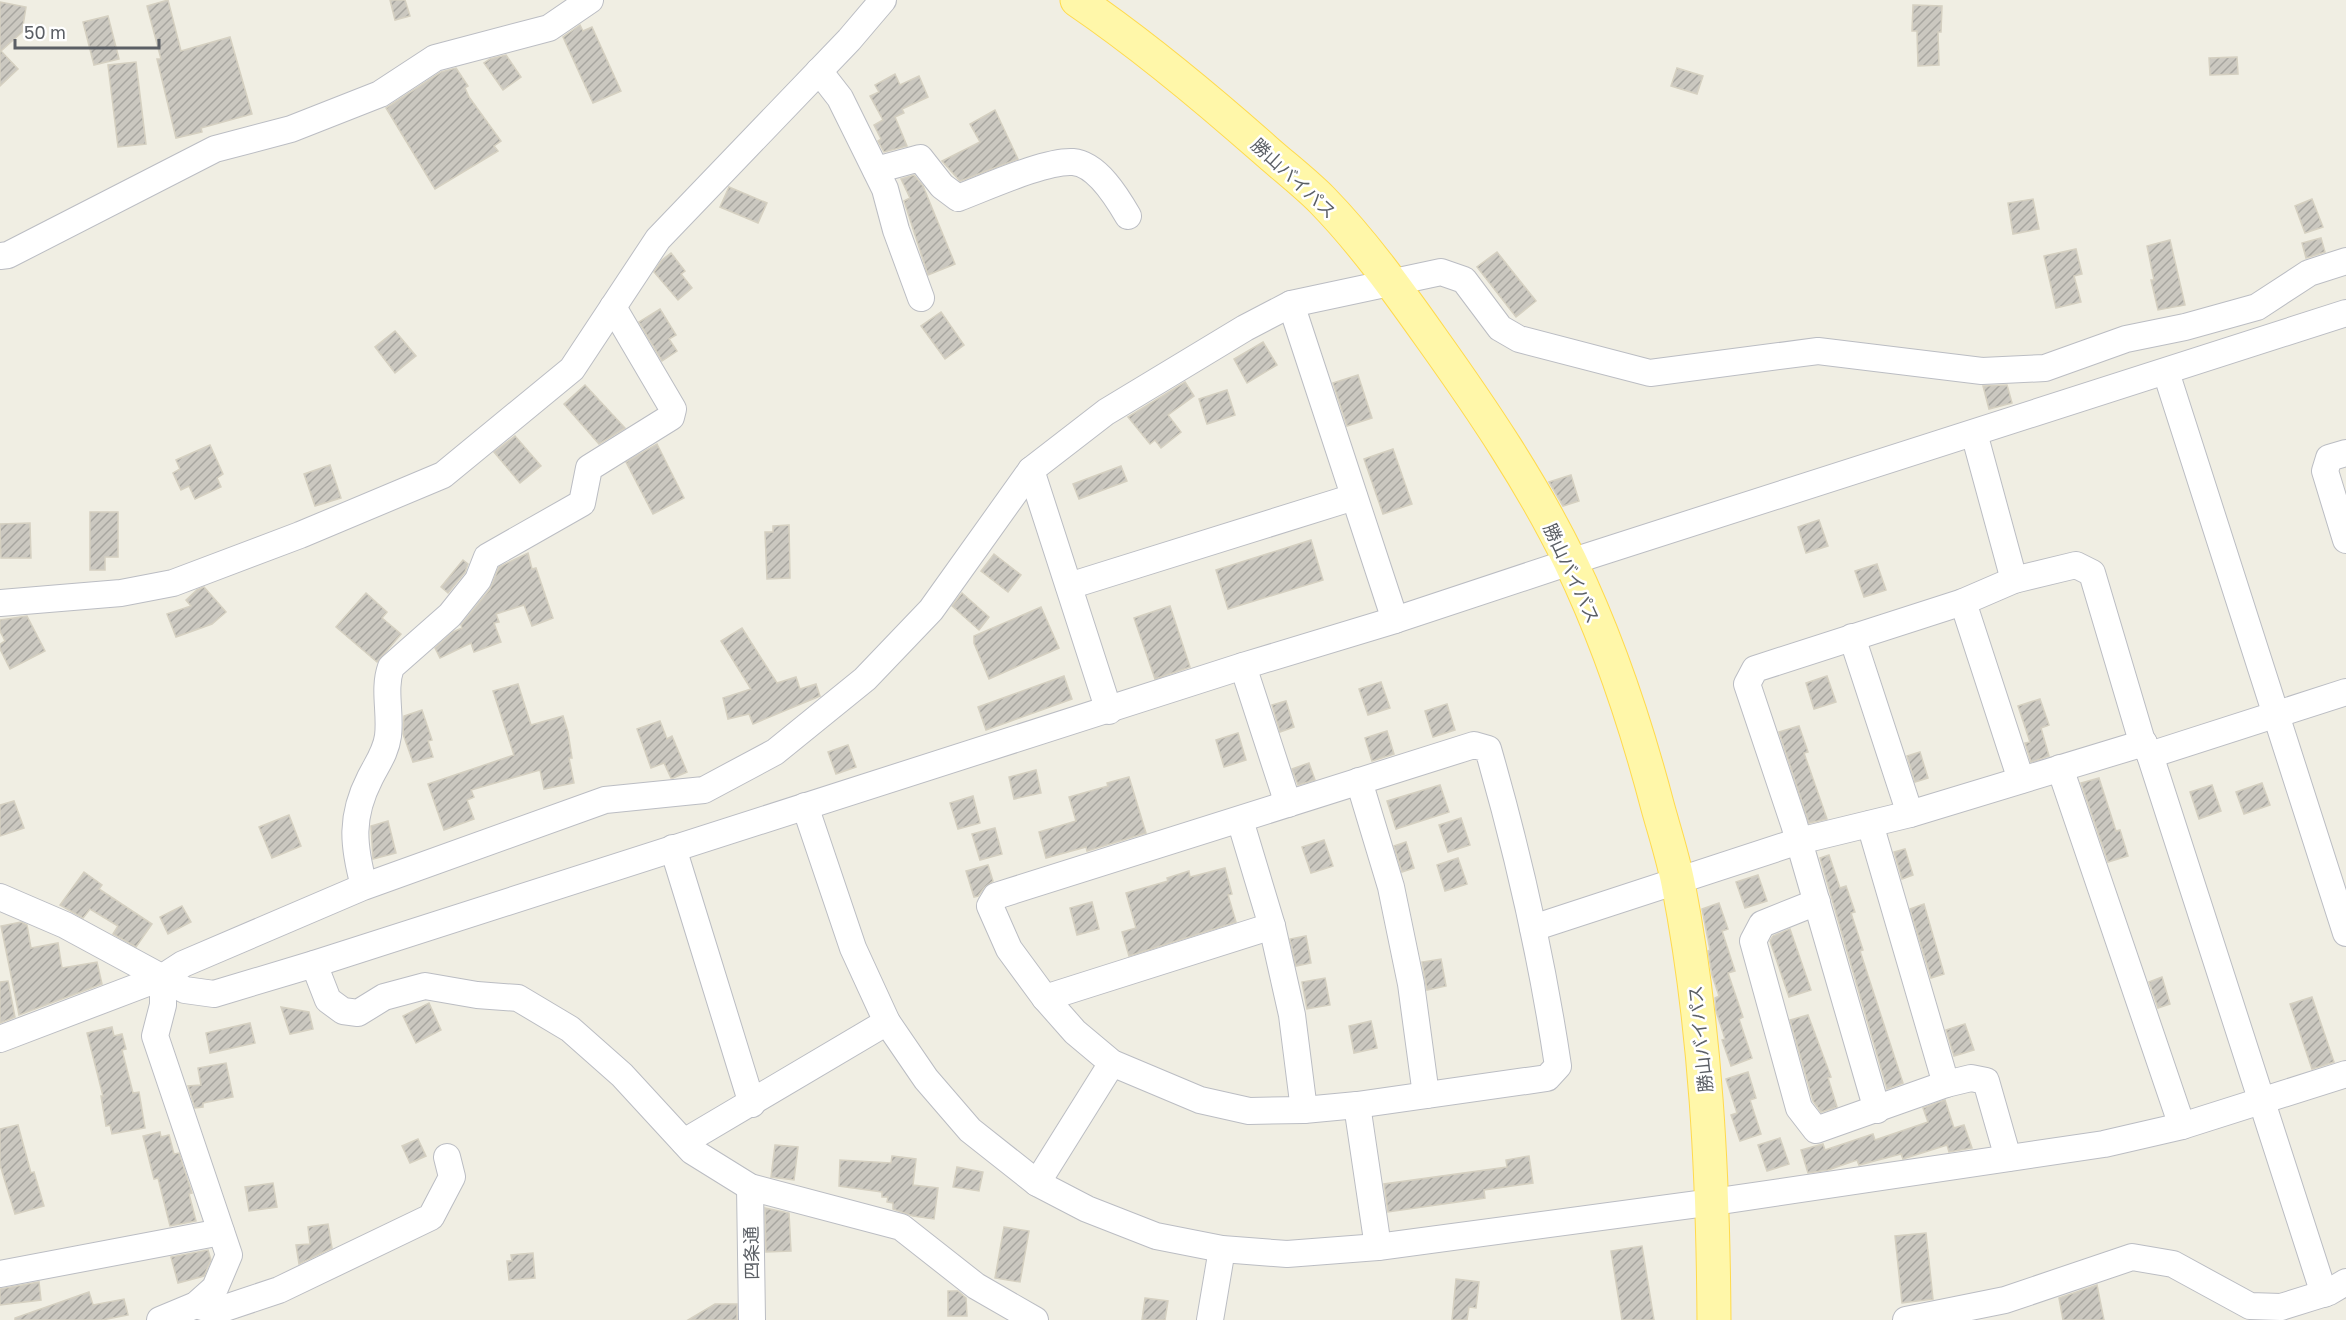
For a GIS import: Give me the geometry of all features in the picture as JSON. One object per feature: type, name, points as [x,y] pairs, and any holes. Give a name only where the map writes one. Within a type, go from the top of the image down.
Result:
[{"type":"main road","name":"勝山バイパス","points":[[1077,0],[1143,46],[1322,200],[1391,282],[1464,384],[1533,493],[1570,562],[1611,659],[1642,750],[1677,881],[1694,982],[1707,1105],[1713,1202],[1714,1320]]},
{"type":"street","points":[[0,256],[8,255],[215,149],[291,129],[380,94],[435,58],[549,28],[590,0]]},
{"type":"street","points":[[0,603],[121,592],[173,583],[300,536],[443,475],[572,369],[658,239],[849,40],[883,0]]},
{"type":"street","points":[[819,71],[840,98],[885,189],[896,230],[921,298]]},
{"type":"street","points":[[876,170],[920,158],[942,186],[958,198],[1020,174],[1055,164],[1075,162],[1096,173],[1115,194],[1128,216]]},
{"type":"street","points":[[0,1039],[163,977],[183,964],[364,886],[605,800],[704,790],[775,753],[865,679],[931,610],[1031,470],[1106,412],[1245,328],[1291,304],[1441,272],[1464,280],[1500,328],[1519,339],[1650,373],[1818,351],[1982,371],[2045,368],[2126,339],[2185,327],[2257,307],[2309,273],[2346,261]]},
{"type":"street","points":[[1291,304],[1395,620]]},
{"type":"street","points":[[364,886],[354,839],[355,823],[362,796],[386,747],[389,734],[388,677],[391,667],[450,615],[478,580],[487,557],[582,502],[589,468],[671,417],[673,409],[613,307]]},
{"type":"street","points":[[0,897],[65,925],[185,990],[214,994],[1109,711],[1243,666],[1395,620],[2346,313]]},
{"type":"street","points":[[2166,372],[2346,933]]},
{"type":"street","points":[[1974,433],[2014,580]]},
{"type":"street","points":[[2346,453],[2329,458],[2325,471],[2346,540]]},
{"type":"street","points":[[1031,470],[1109,711]]},
{"type":"street","points":[[1069,586],[1354,497]]},
{"type":"street","points":[[1877,1110],[1799,841],[1747,684],[1755,669],[1963,602],[2014,580],[2076,565],[2092,573],[2262,1101],[2335,1288],[2282,1307],[2250,1305],[2173,1264],[2132,1257],[2005,1300],[1906,1320]]},
{"type":"street","points":[[1963,602],[2021,780]]},
{"type":"street","points":[[1852,637],[1910,814]]},
{"type":"street","points":[[1243,666],[1288,804]]},
{"type":"street","points":[[1533,928],[1799,841],[1910,814],[2060,768],[2147,749],[2346,692]]},
{"type":"street","points":[[1474,745],[1488,748],[1513,835],[1547,993],[1558,1066],[1547,1078],[1357,1105],[1304,1110],[1249,1111],[1200,1100],[1112,1063],[1075,1032],[1045,998],[1010,949],[990,906],[996,896],[1359,781],[1474,745]]},
{"type":"street","points":[[2060,768],[2182,1126]]},
{"type":"street","points":[[1359,781],[1391,887],[1411,984],[1426,1095]]},
{"type":"street","points":[[805,807],[853,948],[887,1022],[926,1079],[970,1130],[1037,1184],[1088,1209],[1156,1236],[1222,1249],[1287,1254],[1378,1247],[1713,1202],[2104,1144],[2182,1126],[2346,1074]]},
{"type":"street","points":[[1240,820],[1272,926],[1292,1016],[1304,1110]]},
{"type":"street","points":[[1870,824],[1946,1084]]},
{"type":"street","points":[[673,848],[752,1104]]},
{"type":"street","points":[[1817,902],[1761,924],[1753,941],[1799,1108],[1816,1130],[1946,1084],[1971,1078],[1986,1081],[2008,1158]]},
{"type":"street","points":[[1045,998],[1272,926]]},
{"type":"street","points":[[314,964],[328,1000],[343,1011],[358,1012],[384,997],[425,986],[477,995],[518,998],[570,1029],[622,1076],[692,1151],[750,1186],[901,1227],[976,1286],[1035,1320]]},
{"type":"street","points":[[160,1320],[196,1305],[215,1288],[229,1255],[155,1036],[163,1005],[163,977]]},
{"type":"street","points":[[684,1142],[752,1104],[887,1022]]},
{"type":"street","points":[[1037,1184],[1112,1063]]},
{"type":"street","points":[[1357,1105],[1378,1247]]},
{"type":"street","points":[[196,1305],[216,1311],[279,1290],[431,1216],[452,1178],[447,1157]]},
{"type":"street","name":"四条通","points":[[750,1186],[752,1320]]},
{"type":"street","points":[[0,1274],[221,1232]]},
{"type":"street","points":[[1210,1320],[1222,1249]]},
{"type":"building","points":[[168,0],[181,51],[230,37],[252,114],[201,128],[202,132],[176,138],[157,59],[161,59],[147,6]]},
{"type":"building","points":[[390,0],[405,0],[410,16],[395,20]]},
{"type":"building","points":[[0,2],[26,7],[22,32],[1,51],[18,69],[0,86]]},
{"type":"building","points":[[1913,5],[1942,6],[1941,32],[1938,32],[1939,65],[1918,66],[1917,31],[1912,31]]},
{"type":"building","points":[[108,16],[119,59],[94,65],[83,22]]},
{"type":"building","points":[[580,25],[583,31],[592,27],[621,91],[593,103],[563,37]]},
{"type":"building","points":[[506,55],[521,77],[503,90],[484,63]]},
{"type":"building","points":[[2237,57],[2238,74],[2210,75],[2209,58]]},
{"type":"building","points":[[136,62],[146,144],[118,147],[108,65]]},
{"type":"building","points":[[456,68],[468,86],[465,88],[469,97],[501,141],[494,146],[498,151],[435,189],[386,108],[441,72]]},
{"type":"building","points":[[1677,68],[1703,76],[1697,94],[1671,86]]},
{"type":"building","points":[[895,74],[900,85],[919,76],[928,97],[902,109],[904,113],[895,117],[907,146],[884,152],[878,141],[881,139],[874,125],[883,120],[870,96],[879,92],[875,85]]},
{"type":"building","points":[[995,110],[1018,159],[960,181],[942,161],[980,142],[970,124]]},
{"type":"building","points":[[914,175],[923,186],[955,264],[928,275],[904,201],[910,198],[901,179]]},
{"type":"building","points":[[729,187],[767,203],[758,223],[720,207]]},
{"type":"building","points":[[2033,199],[2039,229],[2013,234],[2008,203]]},
{"type":"building","points":[[2312,199],[2323,227],[2305,233],[2295,206]]},
{"type":"building","points":[[2321,238],[2325,252],[2306,258],[2302,243]]},
{"type":"building","points":[[2170,240],[2185,305],[2158,310],[2151,280],[2154,280],[2147,246]]},
{"type":"building","points":[[2076,249],[2082,274],[2074,276],[2081,302],[2056,308],[2044,256]]},
{"type":"building","points":[[1497,252],[1536,301],[1516,317],[1477,267]]},
{"type":"building","points":[[671,253],[685,271],[681,274],[692,288],[678,300],[654,272],[662,260]]},
{"type":"building","points":[[660,309],[676,335],[669,339],[677,351],[662,361],[639,322]]},
{"type":"building","points":[[941,312],[964,345],[945,359],[921,326]]},
{"type":"building","points":[[395,331],[416,356],[395,373],[375,347]]},
{"type":"building","points":[[1263,342],[1277,365],[1247,383],[1234,359]]},
{"type":"building","points":[[1358,375],[1372,418],[1347,426],[1333,383]]},
{"type":"building","points":[[1185,382],[1194,396],[1168,415],[1181,432],[1161,448],[1155,440],[1150,444],[1128,417]]},
{"type":"building","points":[[585,385],[625,428],[599,444],[564,404]]},
{"type":"building","points":[[2007,385],[2012,403],[1989,409],[1983,386]]},
{"type":"building","points":[[1227,390],[1235,415],[1207,424],[1199,399]]},
{"type":"building","points":[[515,436],[541,466],[520,483],[494,452]]},
{"type":"building","points":[[657,444],[684,498],[653,514],[626,462]]},
{"type":"building","points":[[210,445],[223,474],[217,478],[221,487],[195,499],[189,486],[181,490],[173,473],[180,469],[176,460]]},
{"type":"building","points":[[1393,449],[1412,504],[1383,514],[1364,459]]},
{"type":"building","points":[[330,465],[341,498],[315,506],[304,474]]},
{"type":"building","points":[[1121,466],[1127,481],[1079,499],[1073,484]]},
{"type":"building","points":[[1571,475],[1579,501],[1563,506],[1549,482]]},
{"type":"building","points":[[90,512],[118,512],[118,557],[105,557],[105,570],[90,570]]},
{"type":"building","points":[[1819,520],[1828,546],[1806,553],[1798,527]]},
{"type":"building","points":[[30,523],[31,558],[1,558],[0,524]]},
{"type":"building","points":[[789,525],[790,578],[767,579],[765,532],[773,532],[773,526]]},
{"type":"building","points":[[1311,540],[1323,580],[1228,609],[1216,570]]},
{"type":"building","points":[[528,553],[532,569],[536,568],[553,618],[532,626],[524,605],[496,614],[499,622],[494,623],[501,642],[474,652],[471,643],[440,658],[435,648],[453,632],[462,628],[461,625],[490,589],[499,567]]},
{"type":"building","points":[[994,554],[1021,575],[1008,592],[981,571]]},
{"type":"building","points":[[463,560],[468,564],[465,572],[448,593],[441,587]]},
{"type":"building","points":[[1877,564],[1886,590],[1864,597],[1855,571]]},
{"type":"building","points":[[204,587],[226,612],[212,624],[176,637],[167,614],[191,606],[186,600]]},
{"type":"building","points":[[366,593],[387,612],[382,618],[401,634],[377,662],[336,627]]},
{"type":"building","points":[[962,593],[989,617],[979,630],[952,606]]},
{"type":"building","points":[[1170,606],[1190,667],[1155,679],[1134,618]]},
{"type":"building","points":[[1041,607],[1059,648],[989,679],[974,643],[974,636]]},
{"type":"building","points":[[27,616],[45,651],[10,669],[0,649],[0,644],[5,641],[0,631],[0,620]]},
{"type":"building","points":[[742,628],[777,683],[796,677],[800,689],[816,684],[820,696],[753,724],[749,714],[728,719],[723,698],[751,689],[721,641]]},
{"type":"building","points":[[1064,676],[1072,699],[986,730],[978,707]]},
{"type":"building","points":[[1827,676],[1836,702],[1814,709],[1806,683]]},
{"type":"building","points":[[1381,682],[1390,708],[1368,715],[1359,689]]},
{"type":"building","points":[[518,684],[531,725],[563,716],[568,732],[572,758],[569,758],[574,783],[544,789],[540,770],[471,790],[474,797],[467,800],[474,819],[444,830],[428,784],[514,755],[493,691]]},
{"type":"building","points":[[2040,699],[2049,725],[2041,728],[2049,756],[2031,762],[2025,743],[2030,742],[2018,706]]},
{"type":"building","points":[[1286,701],[1294,727],[1280,732],[1272,705]]},
{"type":"building","points":[[1447,704],[1455,730],[1433,737],[1425,711]]},
{"type":"building","points":[[422,710],[432,740],[428,741],[433,757],[413,762],[403,734],[404,716]]},
{"type":"building","points":[[660,721],[667,739],[672,736],[687,772],[673,778],[664,763],[651,768],[637,729]]},
{"type":"building","points":[[1799,726],[1808,752],[1804,753],[1827,819],[1809,823],[1779,732]]},
{"type":"building","points":[[1387,731],[1394,754],[1372,761],[1365,738]]},
{"type":"building","points":[[1238,733],[1246,760],[1224,767],[1216,740]]},
{"type":"building","points":[[848,745],[856,767],[836,774],[828,752]]},
{"type":"building","points":[[1920,752],[1928,778],[1915,782],[1907,756]]},
{"type":"building","points":[[1309,763],[1315,780],[1298,785],[1292,769]]},
{"type":"building","points":[[1036,770],[1041,793],[1014,799],[1009,777]]},
{"type":"building","points":[[1129,777],[1146,833],[1087,851],[1086,847],[1046,858],[1039,832],[1076,821],[1069,797],[1108,786],[1107,783]]},
{"type":"building","points":[[2099,778],[2116,831],[2120,830],[2128,856],[2108,862],[2081,783]]},
{"type":"building","points":[[2262,783],[2270,805],[2244,814],[2236,792]]},
{"type":"building","points":[[1440,785],[1449,812],[1396,829],[1387,801]]},
{"type":"building","points":[[2212,785],[2221,811],[2199,819],[2190,792]]},
{"type":"building","points":[[973,796],[980,823],[958,829],[950,803]]},
{"type":"building","points":[[14,801],[24,828],[0,836],[0,805]]},
{"type":"building","points":[[289,815],[301,846],[272,858],[259,827]]},
{"type":"building","points":[[1461,818],[1470,845],[1448,852],[1439,825]]},
{"type":"building","points":[[388,821],[396,853],[373,859],[371,826]]},
{"type":"building","points":[[995,828],[1002,854],[980,860],[972,834]]},
{"type":"building","points":[[1324,840],[1333,866],[1311,873],[1302,847]]},
{"type":"building","points":[[1406,842],[1414,868],[1402,872],[1394,846]]},
{"type":"building","points":[[1905,849],[1913,875],[1902,879],[1894,852]]},
{"type":"building","points":[[1829,855],[1840,888],[1846,886],[1855,912],[1851,913],[1863,950],[1860,951],[1903,1083],[1887,1089],[1820,858]]},
{"type":"building","points":[[1458,858],[1467,884],[1445,891],[1437,865]]},
{"type":"building","points":[[988,865],[993,881],[978,896],[974,897],[966,871]]},
{"type":"building","points":[[1225,868],[1232,894],[1228,895],[1236,922],[1129,956],[1122,932],[1136,928],[1126,893],[1168,881],[1167,878],[1189,871],[1190,877]]},
{"type":"building","points":[[84,872],[102,885],[99,889],[152,924],[136,947],[113,934],[118,926],[90,909],[83,918],[60,905]]},
{"type":"building","points":[[1758,875],[1767,901],[1745,908],[1736,882]]},
{"type":"building","points":[[1092,902],[1099,929],[1077,935],[1070,908]]},
{"type":"building","points":[[1719,903],[1728,929],[1722,931],[1735,971],[1728,973],[1743,1017],[1739,1019],[1752,1058],[1731,1066],[1722,1040],[1725,1039],[1716,1011],[1715,998],[1719,996],[1712,975],[1702,909]]},
{"type":"building","points":[[1924,904],[1944,974],[1931,978],[1910,909]]},
{"type":"building","points":[[182,906],[191,922],[168,934],[160,917]]},
{"type":"building","points":[[21,922],[27,925],[31,948],[58,943],[62,968],[97,962],[102,984],[19,1015],[1,926]]},
{"type":"building","points":[[1790,929],[1811,990],[1789,997],[1770,941],[1773,936]]},
{"type":"building","points":[[1306,936],[1311,963],[1296,966],[1290,939]]},
{"type":"building","points":[[1441,959],[1446,986],[1427,990],[1422,962]]},
{"type":"building","points":[[2162,977],[2170,1004],[2158,1008],[2149,982]]},
{"type":"building","points":[[1325,978],[1330,1005],[1307,1009],[1302,982]]},
{"type":"building","points":[[8,981],[15,1017],[0,1023],[0,982]]},
{"type":"building","points":[[2312,997],[2334,1062],[2312,1069],[2290,1004]]},
{"type":"building","points":[[429,1003],[441,1030],[416,1043],[403,1016]]},
{"type":"building","points":[[281,1007],[309,1012],[313,1029],[290,1034]]},
{"type":"building","points":[[1808,1015],[1831,1077],[1828,1078],[1837,1107],[1821,1112],[1813,1101],[1790,1020]]},
{"type":"building","points":[[1371,1021],[1377,1048],[1354,1053],[1349,1026]]},
{"type":"building","points":[[250,1023],[255,1043],[210,1053],[206,1033]]},
{"type":"building","points":[[1965,1024],[1974,1050],[1954,1056],[1946,1030]]},
{"type":"building","points":[[112,1027],[114,1036],[122,1034],[126,1049],[122,1050],[133,1093],[139,1092],[145,1128],[112,1134],[110,1125],[106,1126],[101,1096],[103,1096],[87,1033]]},
{"type":"building","points":[[226,1063],[233,1097],[203,1103],[203,1107],[195,1108],[188,1086],[201,1085],[198,1068]]},
{"type":"building","points":[[1748,1072],[1756,1098],[1750,1100],[1761,1134],[1740,1141],[1731,1115],[1737,1113],[1726,1079]]},
{"type":"building","points":[[1945,1100],[1954,1128],[1964,1125],[1972,1148],[1949,1152],[1947,1145],[1903,1159],[1901,1154],[1859,1165],[1857,1160],[1828,1170],[1808,1173],[1801,1150],[1823,1144],[1825,1150],[1873,1134],[1875,1140],[1928,1122],[1923,1108]]},
{"type":"building","points":[[18,1125],[31,1173],[34,1172],[44,1206],[15,1214],[0,1165],[0,1129]]},
{"type":"building","points":[[160,1132],[161,1137],[169,1135],[174,1154],[179,1153],[192,1193],[189,1194],[196,1221],[170,1226],[158,1178],[154,1179],[143,1136]]},
{"type":"building","points":[[1780,1138],[1789,1164],[1767,1171],[1758,1145]]},
{"type":"building","points":[[418,1139],[426,1156],[410,1163],[402,1146]]},
{"type":"building","points":[[775,1145],[798,1147],[794,1180],[771,1177]]},
{"type":"building","points":[[892,1156],[916,1159],[913,1185],[938,1188],[934,1219],[913,1216],[893,1209],[893,1203],[887,1202],[888,1197],[882,1197],[882,1192],[839,1186],[840,1160],[891,1163]]},
{"type":"building","points":[[1529,1156],[1533,1183],[1484,1190],[1485,1198],[1388,1212],[1384,1184],[1507,1167],[1506,1160]]},
{"type":"building","points":[[957,1167],[983,1172],[979,1191],[953,1187]]},
{"type":"building","points":[[273,1183],[277,1207],[249,1211],[245,1187]]},
{"type":"building","points":[[765,1208],[789,1213],[791,1251],[766,1252]]},
{"type":"building","points":[[328,1224],[332,1248],[299,1264],[296,1245],[310,1244],[308,1227]]},
{"type":"building","points":[[1004,1227],[1029,1231],[1020,1282],[995,1278]]},
{"type":"building","points":[[1926,1233],[1933,1299],[1902,1303],[1895,1236]]},
{"type":"building","points":[[1642,1246],[1654,1320],[1622,1320],[1611,1251]]},
{"type":"building","points":[[208,1250],[211,1260],[204,1276],[178,1283],[171,1257]]},
{"type":"building","points":[[533,1253],[535,1278],[509,1280],[507,1261],[512,1261],[511,1255]]},
{"type":"building","points":[[1456,1279],[1479,1282],[1476,1308],[1469,1307],[1467,1320],[1452,1320]]},
{"type":"building","points":[[39,1282],[41,1300],[0,1305],[0,1289]]},
{"type":"building","points":[[2097,1285],[2104,1320],[2063,1320],[2059,1298]]},
{"type":"building","points":[[948,1291],[958,1291],[966,1298],[967,1316],[948,1316]]},
{"type":"building","points":[[89,1292],[93,1305],[124,1299],[128,1315],[102,1320],[15,1320],[15,1318]]},
{"type":"building","points":[[1145,1298],[1168,1301],[1165,1320],[1142,1320]]},
{"type":"building","points":[[715,1304],[737,1304],[737,1320],[688,1320]]}]
